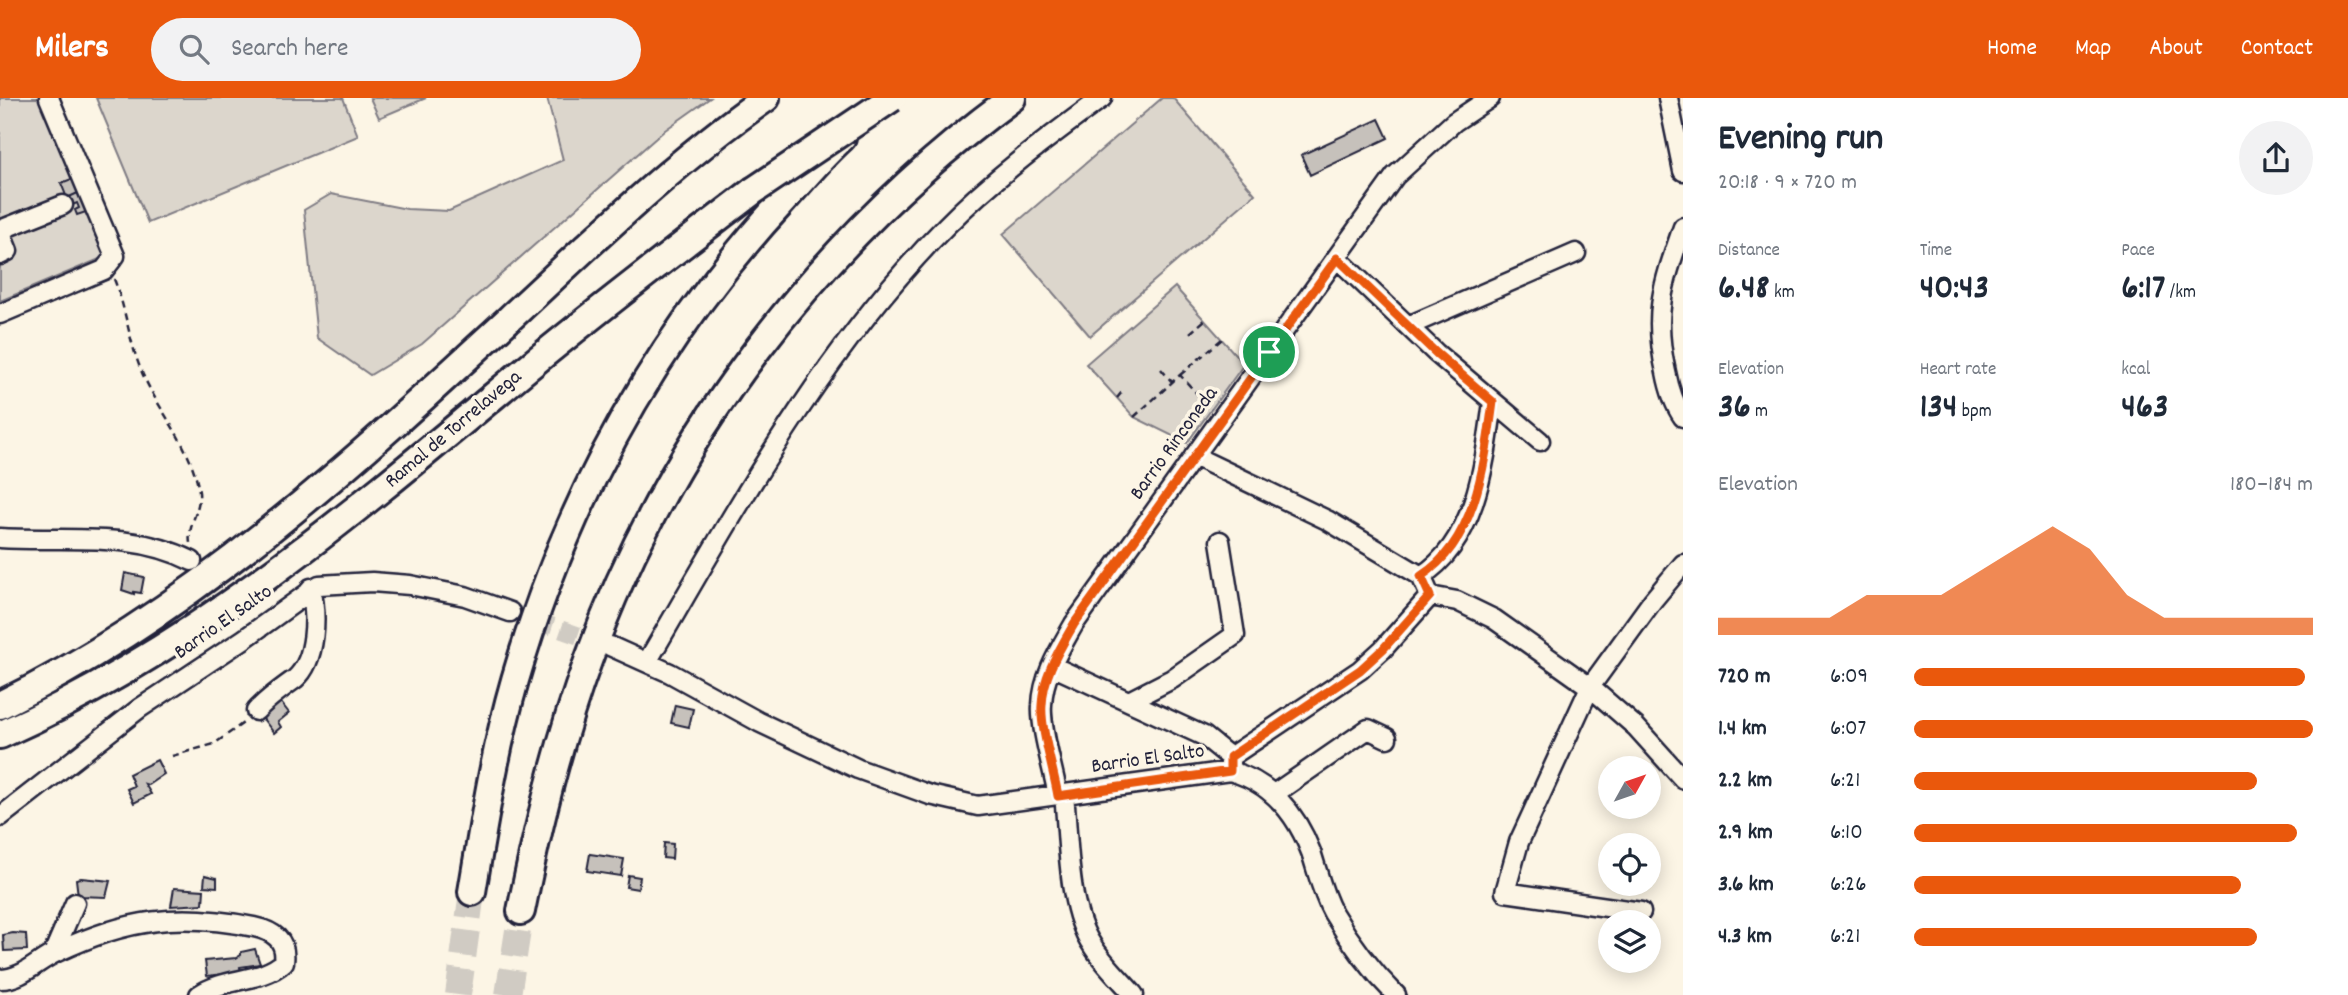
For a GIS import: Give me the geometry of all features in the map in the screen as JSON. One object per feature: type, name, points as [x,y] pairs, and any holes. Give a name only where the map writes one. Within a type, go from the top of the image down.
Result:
[{"type":"highway","name":"Ramal de Torrelavega","points":[[0,705],[56,677],[129,632],[276,526],[422,399],[655,185],[766,98]]},
{"type":"highway","name":"Ramal de Torrelavega","points":[[0,734],[125,671],[292,561],[350,517],[611,300],[753,191],[890,98]]},
{"type":"highway","points":[[472,892],[488,799],[515,681],[559,552],[601,457],[653,367],[728,264],[809,172],[890,98]]},
{"type":"highway","points":[[521,911],[553,767],[588,659],[646,527],[701,432],[753,355],[849,242],[922,169],[1012,98]]},
{"type":"street","points":[[0,314],[104,270],[113,261],[115,251],[49,98]]},
{"type":"street","points":[[647,662],[758,473],[815,386],[886,293],[933,240],[972,202],[1102,98]]},
{"type":"street","name":"Barrio Rinconeda","points":[[1134,995],[1090,944],[1076,901],[1061,796],[1041,707],[1052,666],[1074,624],[1395,176],[1454,121],[1490,98]]},
{"type":"street","points":[[1668,98],[1683,172]]},
{"type":"street","points":[[0,220],[61,200],[0,230],[8,251],[0,255]]},
{"type":"street","points":[[1683,228],[1667,271],[1658,314],[1666,373],[1676,408],[1683,417]]},
{"type":"street","points":[[1408,326],[1576,253]]},
{"type":"street","points":[[1337,258],[1408,326],[1540,441]]},
{"type":"street","points":[[1421,576],[1433,569],[1458,535],[1473,503],[1484,466],[1493,402]]},
{"type":"street","points":[[1194,456],[1327,520],[1421,576],[1430,596]]},
{"type":"street","points":[[0,538],[118,539],[170,551],[192,561]]},
{"type":"street","points":[[1129,702],[1172,678],[1235,635],[1220,541]]},
{"type":"street","points":[[1627,910],[1505,892],[1519,842],[1590,687],[1653,600],[1683,564]]},
{"type":"street","name":"Barrio El Salto","points":[[0,817],[140,708],[244,639],[312,588],[329,583],[410,584],[457,593],[510,612]]},
{"type":"street","points":[[256,711],[270,696],[297,677],[304,665],[315,625],[316,609],[312,588]]},
{"type":"street","points":[[1430,596],[1457,601],[1494,619],[1590,687],[1636,727],[1683,779]]},
{"type":"street","points":[[1052,666],[1204,736],[1230,764],[1360,670],[1383,649],[1430,596]]},
{"type":"street","name":"Barrio El Salto","points":[[610,646],[647,662],[759,722],[858,769],[929,795],[978,806],[1061,796],[1230,764],[1274,794],[1292,816],[1310,850],[1322,891],[1333,912],[1352,941],[1396,995]]},
{"type":"street","points":[[1274,794],[1368,729],[1387,738]]},
{"type":"street","points":[[53,954],[75,903]]},
{"type":"street","points":[[0,979],[23,974],[53,954],[109,932],[174,918],[262,929],[276,935],[282,943],[284,962],[271,972],[223,983],[199,995]]},
{"type":"path","points":[[104,270],[113,275],[119,290],[130,342],[144,377],[180,436],[194,473],[199,501],[188,536],[192,561]]},
{"type":"path","points":[[1190,333],[1205,320]]},
{"type":"path","points":[[1134,417],[1222,339]]},
{"type":"path","points":[[1161,369],[1172,382]]},
{"type":"path","points":[[1180,375],[1221,419]]},
{"type":"path","points":[[1117,398],[1122,393]]},
{"type":"path","points":[[172,755],[214,744],[239,728],[256,711]]},
{"type":"shaded area","points":[[0,98],[40,98],[105,250],[102,258],[0,301]]},
{"type":"shaded area","points":[[96,98],[343,98],[358,136],[148,223]]},
{"type":"shaded area","points":[[370,98],[426,98],[379,118]]},
{"type":"shaded area","points":[[547,98],[710,98],[665,130],[422,344],[370,375],[317,338],[304,210],[331,194],[407,209],[449,211],[563,160]]},
{"type":"shaded area","points":[[1162,98],[1173,98],[1255,194],[1090,336],[1003,234]]},
{"type":"shaded area","points":[[1175,287],[1244,364],[1187,443],[1134,417],[1086,364]]},
{"type":"building","points":[[1379,119],[1388,138],[1310,175],[1301,155]]},
{"type":"building","points":[[74,178],[80,192],[67,198],[61,183]]},
{"type":"building","points":[[80,192],[89,211],[77,215],[77,203],[70,206],[67,198]]},
{"type":"building","points":[[125,573],[144,577],[141,593],[122,590]]},
{"type":"building","points":[[279,700],[289,713],[278,722],[281,727],[274,733],[260,715]]},
{"type":"building","points":[[675,705],[693,709],[689,727],[671,723]]},
{"type":"building","points":[[157,760],[164,774],[148,785],[145,784],[151,794],[134,803],[127,789],[134,786],[129,774]]},
{"type":"building","points":[[664,843],[673,844],[672,859],[663,858]]},
{"type":"building","points":[[590,854],[624,859],[621,876],[587,871]]},
{"type":"building","points":[[205,875],[217,878],[217,887],[204,886]]},
{"type":"building","points":[[628,875],[640,877],[638,889],[626,887]]},
{"type":"building","points":[[76,879],[110,881],[106,897],[78,896]]},
{"type":"building","points":[[174,888],[204,890],[203,904],[171,906]]},
{"type":"building","points":[[26,934],[27,950],[4,951],[3,935]]},
{"type":"building","points":[[255,949],[260,964],[240,967],[241,972],[207,976],[205,961],[236,958],[241,952]]},
{"type":"tunnel","points":[[510,612],[606,645]]},
{"type":"tunnel","points":[[458,995],[472,892]]},
{"type":"tunnel","points":[[508,995],[521,911]]},
{"type":"route","points":[[1337,258],[1436,353],[1493,402],[1484,466],[1473,503],[1458,535],[1433,569],[1421,576],[1430,596],[1383,649],[1360,670],[1230,757],[1230,771],[1058,796],[1041,707],[1055,657],[1074,624],[1269,352],[1337,258]]}]
